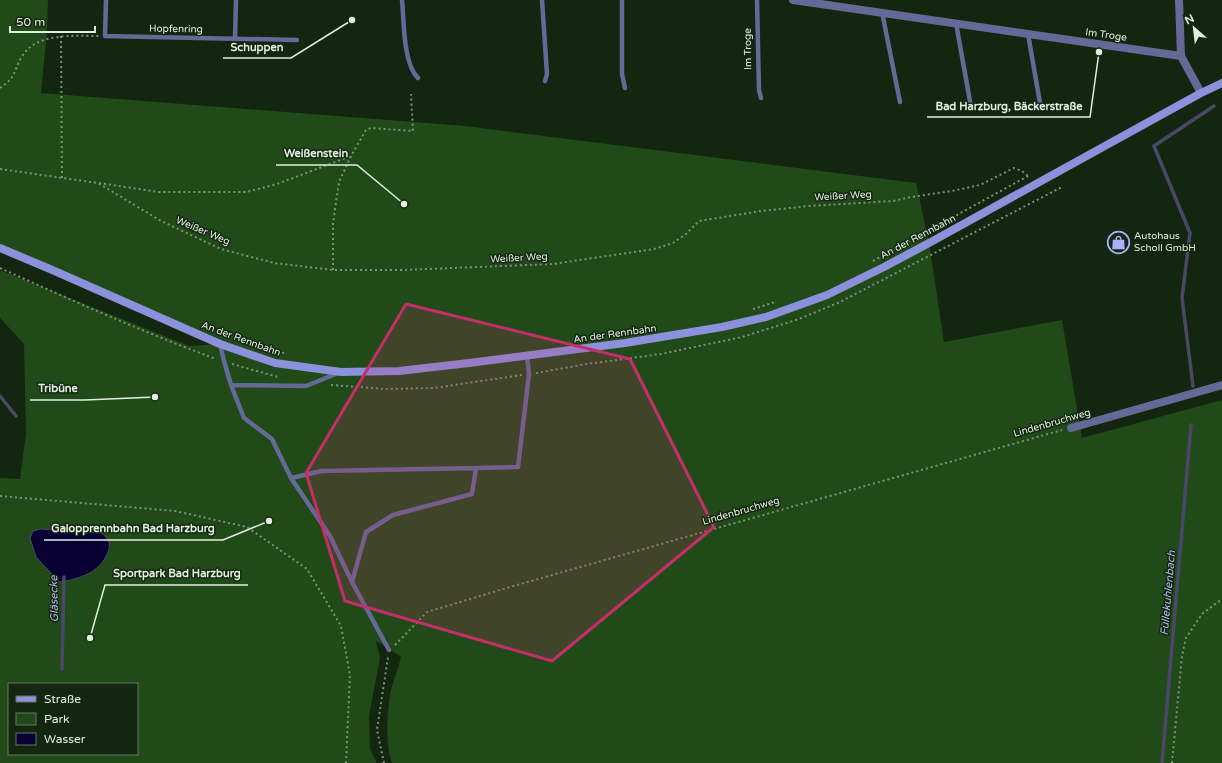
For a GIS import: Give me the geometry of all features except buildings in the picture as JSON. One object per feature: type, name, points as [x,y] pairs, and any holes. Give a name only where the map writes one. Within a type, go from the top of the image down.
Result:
[{"type":"main road","name":"An der Rennbahn","points":[[0,248],[220,344],[275,363],[341,372],[399,370],[625,344],[722,327],[766,317],[827,295],[884,267],[1201,93],[1222,83]]},
{"type":"street","name":"Im Troge","points":[[793,0],[1181,56]]},
{"type":"street","points":[[1179,0],[1181,56],[1201,93]]},
{"type":"street","name":"Lindenbruchweg","points":[[1071,428],[1222,385]]},
{"type":"lane","points":[[105,36],[106,0]]},
{"type":"lane","points":[[235,39],[236,0]]},
{"type":"lane","points":[[402,0],[408,61],[413,73],[418,78]]},
{"type":"lane","points":[[542,0],[547,74],[545,81]]},
{"type":"lane","points":[[622,0],[622,74],[625,88]]},
{"type":"lane","name":"Im Troge","points":[[756,0],[758,90],[761,98]]},
{"type":"lane","points":[[882,12],[900,102]]},
{"type":"lane","points":[[956,23],[971,108]]},
{"type":"lane","points":[[1028,34],[1040,103]]},
{"type":"lane","name":"Hopfenring","points":[[105,36],[297,40]]},
{"type":"lane","points":[[220,344],[231,385],[244,418],[272,439],[291,478],[330,536],[352,582],[390,650]]},
{"type":"lane","points":[[291,478],[322,471],[518,467],[529,374],[527,356]]},
{"type":"lane","points":[[231,385],[306,386],[315,384],[341,372]]},
{"type":"lane","points":[[352,582],[366,532],[393,515],[472,494],[476,468]]},
{"type":"path","points":[[0,88],[15,74],[21,58],[28,49],[41,41],[61,36],[105,36]]},
{"type":"path","points":[[61,36],[62,178]]},
{"type":"path","points":[[333,270],[333,223],[339,182],[351,156],[366,130],[371,128],[413,131],[411,94]]},
{"type":"path","points":[[98,183],[159,192],[246,192],[277,184],[351,156]]},
{"type":"path","name":"Weißer Weg","points":[[0,169],[98,183],[161,221],[221,249],[274,263],[333,270],[402,270],[553,264],[654,249],[673,242],[686,234],[699,221],[801,206],[893,201],[980,185],[1014,168],[1022,171],[1035,184]]},
{"type":"path","points":[[868,263],[1028,176]]},
{"type":"path","points":[[315,384],[385,389],[434,388],[669,352],[742,337],[799,319],[840,302],[1062,187]]},
{"type":"path","points":[[0,268],[176,344],[267,375],[280,377]]},
{"type":"path","points":[[753,309],[781,300]]},
{"type":"path","points":[[261,347],[291,355]]},
{"type":"path","name":"Lindenbruchweg","points":[[390,650],[427,612],[510,587],[1071,428]]},
{"type":"path","points":[[0,496],[175,511],[246,527],[307,569],[341,626],[350,676],[346,763]]},
{"type":"path","points":[[1172,763],[1182,656],[1186,638],[1202,614],[1222,599]]},
{"type":"path","points":[[384,763],[377,730],[390,650]]},
{"type":"highlighted area","points":[[406,304],[630,359],[714,527],[552,661],[345,601],[306,473]]},
{"type":"green space","points":[[0,0],[48,0],[47,31],[41,93],[465,126],[916,183],[929,243],[944,342],[1062,320],[1082,438],[1222,400],[1222,763],[392,763],[388,747],[388,711],[390,694],[401,657],[376,641],[380,658],[369,716],[370,749],[377,763],[0,763],[0,478],[20,479],[26,434],[24,344],[0,318],[0,270],[189,346],[219,344],[0,249]]},
{"type":"water","points":[[41,529],[102,533],[109,542],[108,552],[100,565],[88,574],[59,582],[36,557],[30,538],[33,531]]},
{"type":"waterway","name":"Füllekuhlenbach","points":[[1193,386],[1182,298],[1190,233],[1154,146],[1214,106]]},
{"type":"waterway","name":"Gläsecke","points":[[0,396],[16,416]]},
{"type":"waterway","name":"Füllekuhlenbach","points":[[1162,763],[1191,425]]},
{"type":"waterway","name":"Gläsecke","points":[[62,669],[64,577]]},
{"type":"place","name":"Schuppen","points":[[352,20]]},
{"type":"place","name":"Bad Harzburg, Bäckerstraße","points":[[1099,52]]},
{"type":"place","name":"Weißenstein","points":[[404,204]]},
{"type":"place","name":"Autohaus Scholl GmbH","points":[[1118,242]]},
{"type":"place","name":"Tribüne","points":[[155,397]]},
{"type":"place","name":"Galopprennbahn Bad Harzburg","points":[[269,521]]},
{"type":"place","name":"Sportpark Bad Harzburg","points":[[90,638]]}]
